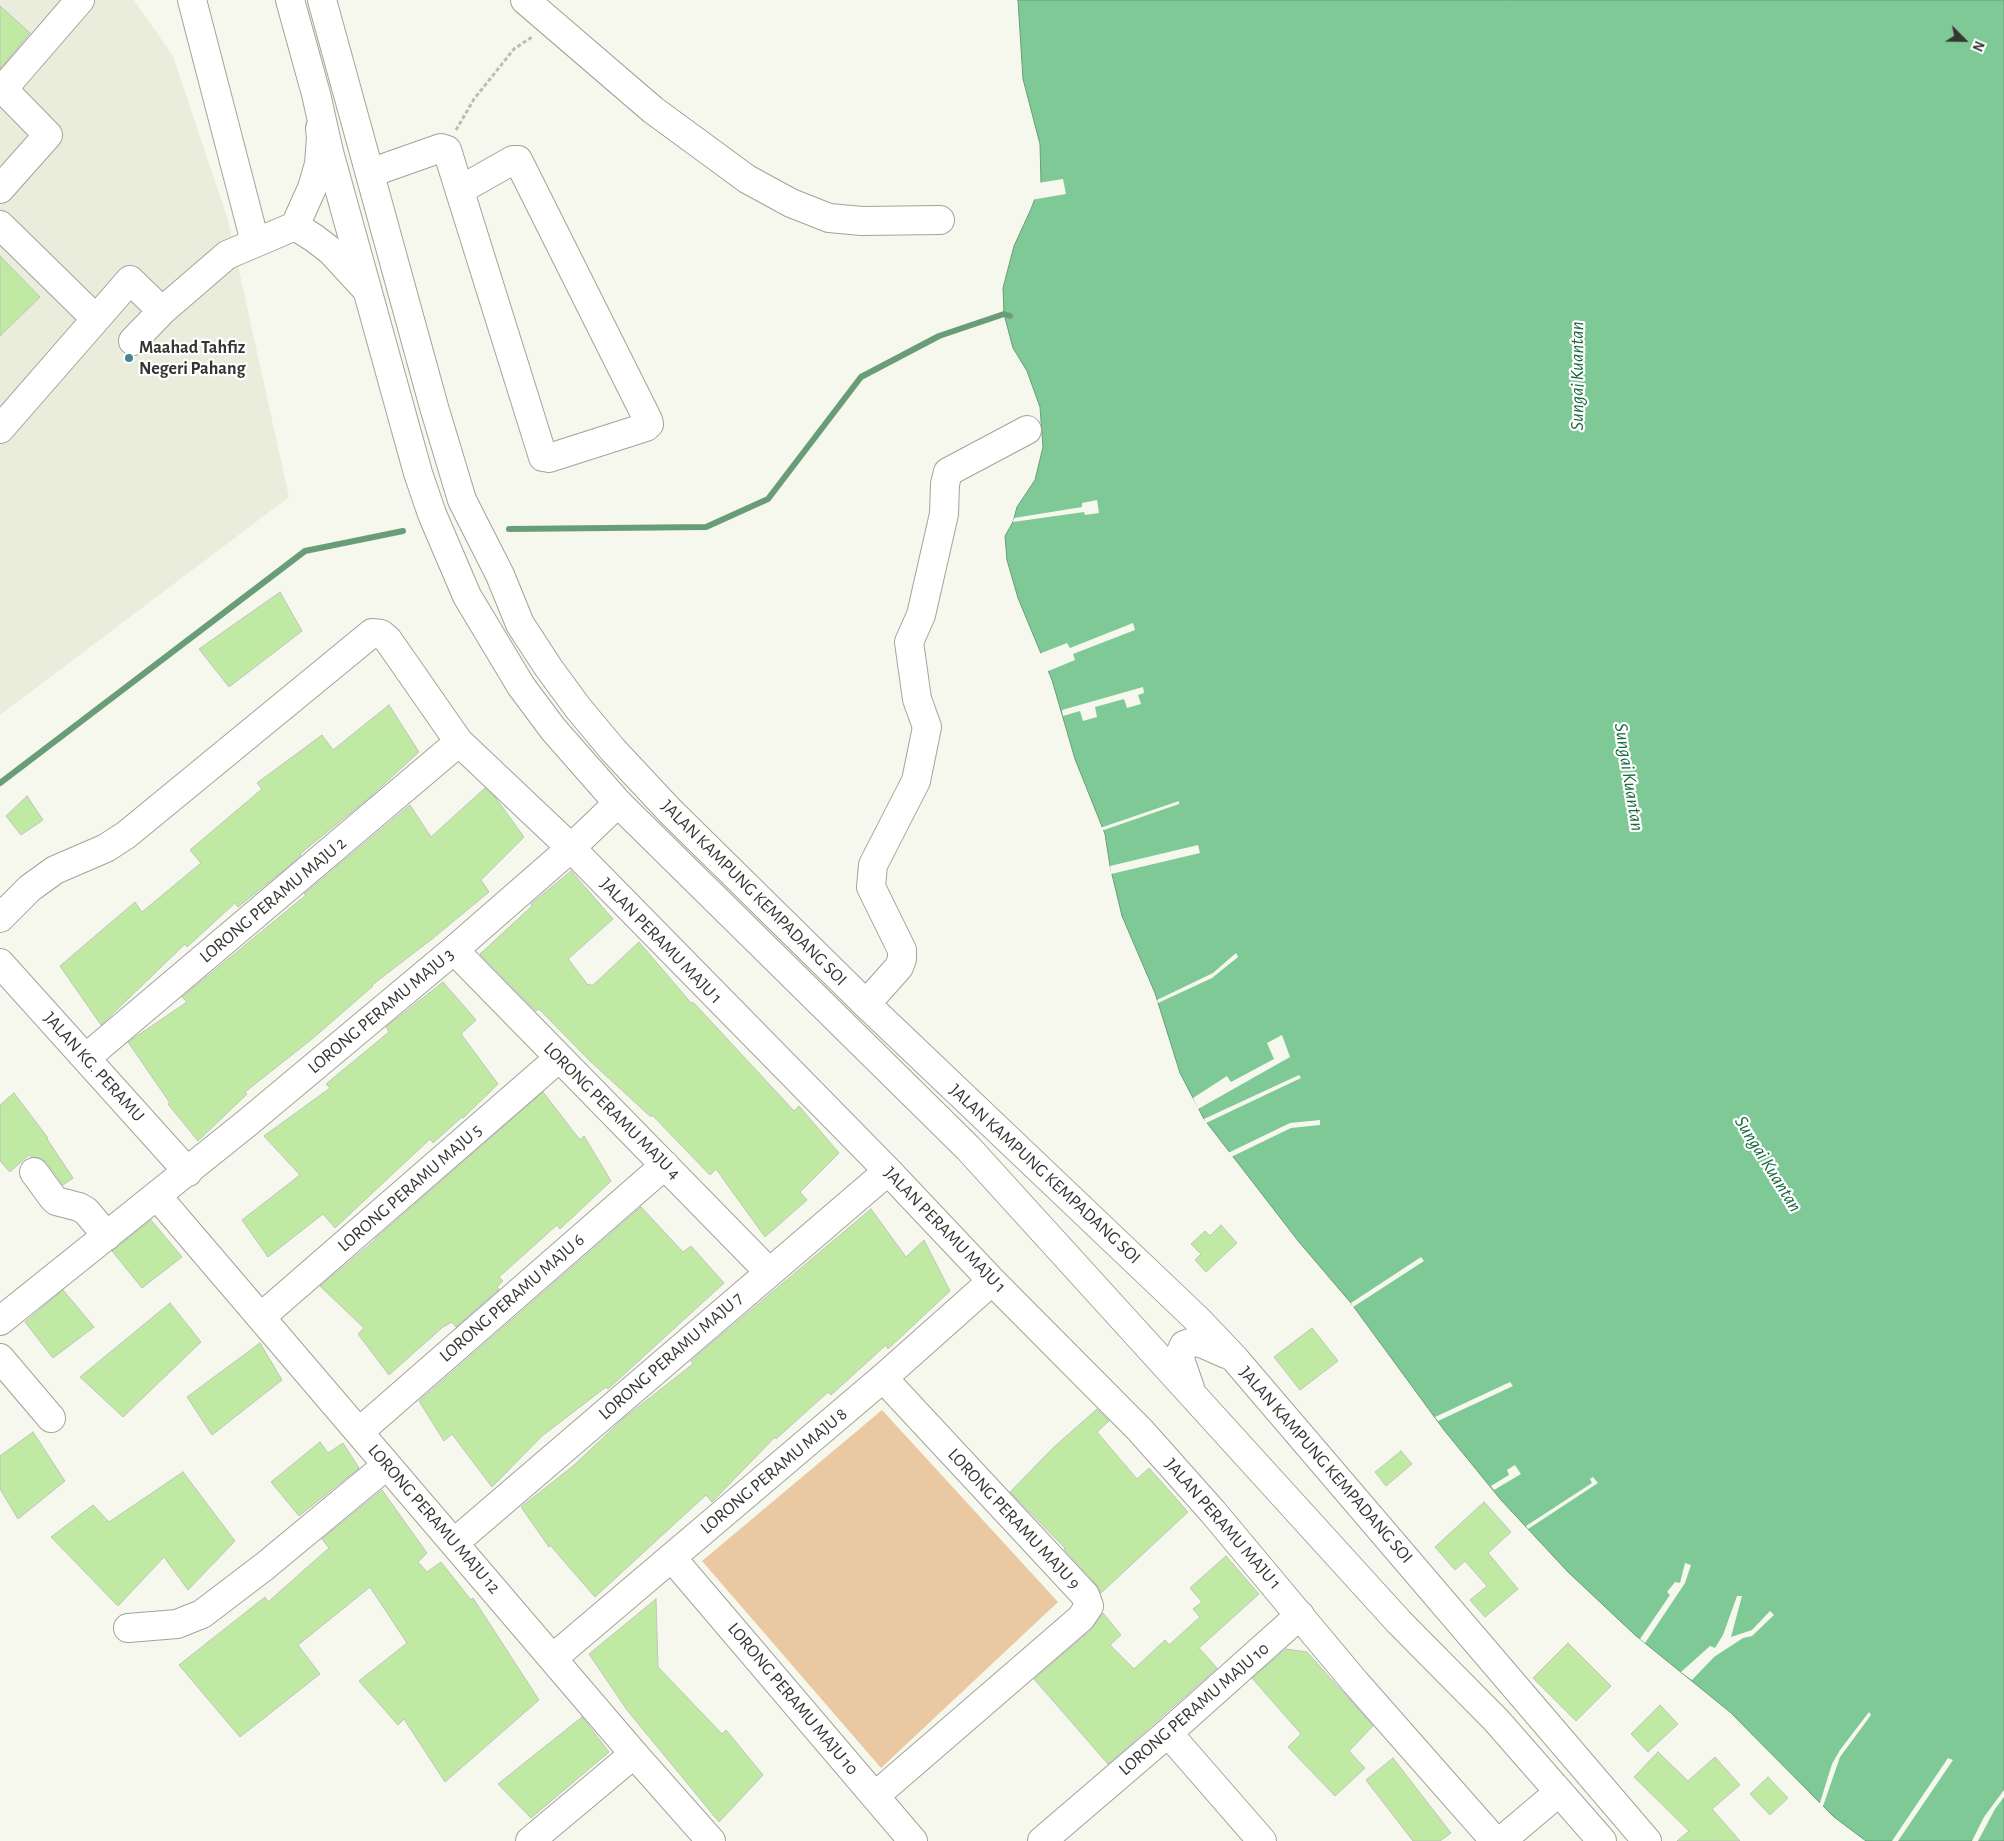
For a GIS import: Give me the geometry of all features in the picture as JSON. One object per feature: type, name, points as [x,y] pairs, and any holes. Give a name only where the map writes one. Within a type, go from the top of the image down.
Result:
[{"type":"main road","points":[[0,189],[48,135],[2,87],[80,0]]},
{"type":"main road","points":[[192,0],[255,242]]},
{"type":"main road","points":[[133,341],[162,311],[227,255],[295,226],[312,188],[319,164],[321,138],[316,94],[290,0]]},
{"type":"main road","name":"JALAN KAMPUNG KEMPADANG SOI","points":[[322,0],[434,408],[462,500],[500,575],[524,631],[548,667],[578,708],[613,750],[670,811],[866,1004],[1199,1321],[1235,1359],[1647,1841]]},
{"type":"main road","points":[[526,0],[653,110],[747,179],[790,203],[829,218],[862,221],[940,220]]},
{"type":"main road","name":"JALAN KAMPUNG KEMPADANG SOI","points":[[316,94],[329,152],[367,290],[418,473],[432,514],[467,596],[521,686],[553,729],[618,803],[968,1148],[1399,1622],[1496,1720],[1602,1841]]},
{"type":"main road","points":[[370,172],[442,149],[447,150],[543,457],[549,458],[646,427],[649,424],[648,420],[518,160],[513,160],[460,190]]},
{"type":"main road","points":[[0,225],[96,319]]},
{"type":"main road","points":[[295,226],[331,252],[367,290]]},
{"type":"main road","points":[[0,429],[130,280],[162,311]]},
{"type":"main road","points":[[866,1004],[899,966],[902,959],[902,950],[871,887],[873,865],[916,781],[927,727],[917,698],[909,642],[920,615],[944,514],[945,484],[948,472],[1027,430]]},
{"type":"main road","name":"JALAN PERAMU MAJU 1","points":[[0,918],[30,888],[55,870],[106,848],[126,835],[372,634],[381,634],[388,640],[459,742],[571,848],[888,1171],[992,1281],[1140,1430],[1214,1512],[1354,1682],[1495,1841]]},
{"type":"main road","name":"LORONG PERAMU MAJU 2","points":[[86,1058],[459,742]]},
{"type":"main road","name":"LORONG PERAMU MAJU 3","points":[[0,1321],[188,1172],[454,950],[571,848],[618,803]]},
{"type":"main road","name":"LORONG PERAMU MAJU 4","points":[[454,950],[769,1272]]},
{"type":"main road","name":"JALAN KG. PERAMU","points":[[0,963],[188,1172]]},
{"type":"main road","name":"LORONG PERAMU MAJU 5","points":[[262,1316],[559,1058]]},
{"type":"main road","name":"LORONG PERAMU MAJU 6","points":[[360,1432],[665,1165]]},
{"type":"main road","name":"LORONG PERAMU MAJU 7","points":[[454,1543],[888,1171]]},
{"type":"main road","points":[[34,1172],[53,1198],[86,1211],[107,1236]]},
{"type":"main road","name":"LORONG PERAMU MAJU 12","points":[[157,1196],[262,1316],[634,1754],[711,1841]]},
{"type":"main road","name":"LORONG PERAMU MAJU 8","points":[[553,1658],[883,1378],[992,1281]]},
{"type":"main road","points":[[1192,1394],[1181,1362],[1180,1354],[1184,1345],[1192,1342],[1201,1343],[1235,1359]]},
{"type":"main road","points":[[0,1358],[51,1418]]},
{"type":"main road","name":"LORONG PERAMU MAJU 9","points":[[875,1796],[1081,1618],[1089,1606],[1084,1595],[883,1378]]},
{"type":"main road","points":[[128,1628],[177,1624],[202,1614],[265,1566],[387,1465]]},
{"type":"main road","name":"LORONG PERAMU MAJU 10","points":[[672,1558],[913,1841]]},
{"type":"main road","name":"LORONG PERAMU MAJU 10","points":[[1042,1841],[1168,1734],[1300,1615]]},
{"type":"main road","points":[[1168,1734],[1262,1841]]},
{"type":"main road","points":[[530,1841],[634,1754]]},
{"type":"main road","points":[[1501,1841],[1559,1792]]},
{"type":"path","points":[[442,149],[474,100],[514,48],[554,24]]},
{"type":"shaded area","name":"Maahad Tahfiz Negeri Pahang","points":[[0,0],[134,0],[173,56],[228,220],[289,497],[0,715]]},
{"type":"shaded area","points":[[882,1410],[1058,1602],[881,1768],[702,1561]]},
{"type":"water","name":"Sungai Kuantan","points":[[1018,0],[2004,0],[2004,1841],[1866,1841],[1834,1817],[1730,1712],[1635,1635],[1568,1572],[1501,1500],[1444,1430],[1351,1303],[1299,1242],[1204,1119],[1180,1073],[1155,993],[1122,916],[1110,866],[1105,834],[1075,759],[1052,680],[1018,598],[1007,560],[1005,536],[1013,522],[1017,507],[1035,480],[1043,447],[1040,407],[1027,371],[1013,348],[1004,314],[1003,288],[1014,246],[1041,183],[1040,144],[1023,79]]},
{"type":"pier","points":[[1063,179],[1066,194],[1031,200],[1038,183]]},
{"type":"pier","points":[[1097,500],[1099,513],[1085,515],[1084,512],[1013,522],[1014,518],[1082,507],[1082,503]]},
{"type":"pier","points":[[1133,623],[1135,630],[1073,654],[1075,660],[1046,672],[1039,654],[1067,643],[1070,648]]},
{"type":"pier","points":[[1143,687],[1144,693],[1138,695],[1141,704],[1127,708],[1124,699],[1095,707],[1097,717],[1083,721],[1080,711],[1063,716],[1062,710]]},
{"type":"pier","points":[[1179,801],[1179,804],[1101,831],[1100,828]]},
{"type":"pier","points":[[1198,845],[1200,853],[1111,874],[1110,866]]},
{"type":"pier","points":[[1236,953],[1238,957],[1212,978],[1158,1003],[1157,1000],[1213,973]]},
{"type":"pier","points":[[1282,1035],[1290,1057],[1198,1109],[1193,1098],[1227,1076],[1231,1082],[1274,1059],[1267,1043]]},
{"type":"pier","points":[[1299,1075],[1301,1078],[1206,1123],[1204,1119]]},
{"type":"pier","points":[[1320,1120],[1320,1125],[1291,1128],[1231,1157],[1228,1153],[1290,1123]]},
{"type":"pier","points":[[1421,1257],[1424,1261],[1353,1307],[1351,1303]]},
{"type":"pier","points":[[1510,1382],[1513,1386],[1438,1421],[1435,1417]]},
{"type":"pier","points":[[1515,1465],[1521,1474],[1494,1490],[1491,1486],[1509,1475],[1507,1470]]},
{"type":"pier","points":[[1593,1477],[1598,1483],[1528,1529],[1526,1526],[1592,1483],[1590,1479]]},
{"type":"pier","points":[[1685,1563],[1691,1565],[1685,1583],[1645,1643],[1640,1639],[1670,1595],[1667,1592],[1675,1582],[1680,1583]]},
{"type":"pier","points":[[1737,1596],[1742,1596],[1731,1637],[1752,1630],[1770,1611],[1774,1615],[1752,1636],[1743,1638],[1714,1657],[1692,1680],[1681,1672],[1710,1646],[1715,1648],[1723,1635]]},
{"type":"pier","points":[[1869,1712],[1871,1715],[1840,1757],[1822,1809],[1819,1806],[1832,1764],[1840,1750]]},
{"type":"pier","points":[[1948,1758],[1953,1760],[1898,1841],[1892,1841]]},
{"type":"pier","points":[[2004,1790],[2004,1797],[1995,1809],[1978,1841],[1972,1841],[1984,1817]]},
{"type":"building","points":[[0,6],[30,33],[0,69]]},
{"type":"building","points":[[0,256],[40,297],[0,336]]},
{"type":"building","points":[[280,592],[302,631],[229,687],[199,649]]},
{"type":"building","points":[[389,705],[419,752],[371,796],[300,854],[284,870],[238,907],[235,903],[187,947],[185,944],[101,1025],[60,966],[135,902],[142,912],[201,863],[190,850],[262,789],[257,783],[322,735],[333,750]]},
{"type":"building","points":[[485,788],[495,797],[524,837],[481,880],[489,892],[372,985],[312,1039],[245,1092],[247,1094],[198,1141],[168,1104],[170,1103],[128,1042],[187,1002],[182,997],[306,895],[304,894],[410,805],[431,837]]},
{"type":"building","points":[[27,796],[43,820],[21,835],[6,816]]},
{"type":"building","points":[[571,871],[613,919],[568,959],[588,985],[592,986],[639,942],[692,1004],[693,1002],[794,1111],[799,1106],[839,1153],[800,1192],[807,1200],[765,1237],[716,1169],[710,1175],[652,1115],[651,1117],[590,1061],[539,1009],[536,1011],[480,954],[532,906],[531,904]]},
{"type":"building","points":[[443,982],[476,1020],[461,1034],[498,1084],[463,1118],[433,1143],[430,1139],[335,1228],[323,1214],[268,1257],[242,1220],[300,1175],[264,1136],[330,1088],[326,1084],[389,1032],[386,1027]]},
{"type":"building","points":[[543,1092],[580,1140],[584,1136],[611,1181],[560,1229],[557,1225],[499,1277],[503,1281],[497,1287],[499,1289],[456,1327],[452,1322],[443,1327],[389,1375],[358,1334],[364,1328],[320,1286]]},
{"type":"building","points":[[14,1093],[48,1138],[73,1178],[63,1185],[47,1163],[40,1158],[29,1155],[10,1172],[0,1161],[0,1105]]},
{"type":"building","points":[[641,1207],[683,1252],[691,1246],[724,1283],[608,1389],[606,1387],[542,1436],[492,1487],[452,1434],[444,1441],[419,1401]]},
{"type":"building","points":[[871,1209],[906,1257],[924,1240],[950,1291],[888,1349],[886,1345],[831,1395],[828,1392],[776,1439],[775,1437],[712,1502],[706,1495],[595,1597],[550,1545],[549,1547],[521,1507],[573,1466],[624,1418],[693,1364],[691,1361]]},
{"type":"building","points":[[151,1220],[182,1257],[142,1288],[112,1251]]},
{"type":"building","points":[[1221,1225],[1237,1243],[1206,1272],[1195,1260],[1201,1254],[1191,1244],[1205,1231],[1210,1236]]},
{"type":"building","points":[[63,1290],[94,1327],[53,1358],[25,1322]]},
{"type":"building","points":[[170,1303],[201,1342],[123,1417],[80,1377]]},
{"type":"building","points":[[1312,1328],[1338,1361],[1300,1390],[1274,1357]]},
{"type":"building","points":[[260,1343],[282,1380],[212,1435],[187,1397]]},
{"type":"building","points":[[1097,1409],[1109,1421],[1097,1432],[1137,1479],[1149,1468],[1188,1512],[1101,1593],[1096,1584],[1065,1548],[1010,1492],[1054,1447]]},
{"type":"building","points":[[33,1432],[65,1481],[18,1519],[0,1489],[0,1456]]},
{"type":"building","points":[[320,1442],[328,1453],[343,1443],[359,1468],[299,1516],[271,1482]]},
{"type":"building","points":[[1401,1451],[1412,1464],[1386,1486],[1375,1472]]},
{"type":"building","points":[[183,1472],[235,1541],[188,1590],[164,1557],[118,1606],[51,1537],[93,1505],[109,1522]]},
{"type":"building","points":[[382,1490],[427,1553],[418,1562],[427,1572],[441,1562],[471,1600],[473,1598],[539,1700],[445,1782],[404,1719],[398,1725],[359,1681],[407,1643],[370,1587],[298,1645],[320,1674],[240,1737],[179,1665],[265,1597],[268,1602],[329,1548],[322,1539]]},
{"type":"building","points":[[1484,1502],[1511,1532],[1488,1553],[1518,1589],[1485,1617],[1470,1600],[1487,1586],[1465,1561],[1455,1570],[1435,1547]]},
{"type":"building","points":[[1226,1556],[1259,1594],[1199,1648],[1217,1668],[1108,1764],[1034,1679],[1091,1630],[1103,1613],[1121,1635],[1110,1645],[1134,1669],[1165,1640],[1169,1645],[1200,1617],[1193,1609],[1202,1602],[1190,1588]]},
{"type":"building","points":[[656,1599],[658,1667],[722,1734],[726,1730],[763,1775],[719,1822],[627,1710],[589,1654]]},
{"type":"building","points":[[1568,1643],[1611,1686],[1576,1721],[1533,1678]]},
{"type":"building","points":[[1286,1649],[1307,1652],[1373,1726],[1349,1751],[1365,1768],[1335,1796],[1288,1747],[1301,1734],[1252,1678]]},
{"type":"building","points":[[1660,1705],[1678,1724],[1648,1752],[1631,1734]]},
{"type":"building","points":[[582,1717],[609,1752],[531,1818],[498,1784]]},
{"type":"building","points":[[1658,1752],[1688,1781],[1715,1757],[1740,1785],[1712,1809],[1740,1841],[1677,1841],[1689,1831],[1634,1777]]},
{"type":"building","points":[[1393,1758],[1451,1833],[1440,1841],[1413,1841],[1366,1780]]},
{"type":"building","points":[[1768,1777],[1788,1798],[1770,1815],[1750,1794]]},
{"type":"waterway","points":[[509,529],[706,527],[768,499],[861,377],[939,336],[1004,314],[1010,316]]},
{"type":"waterway","points":[[0,783],[305,551],[403,531]]},
{"type":"place","name":"Maahad Tahfiz Negeri Pahang","points":[[129,358]]}]
